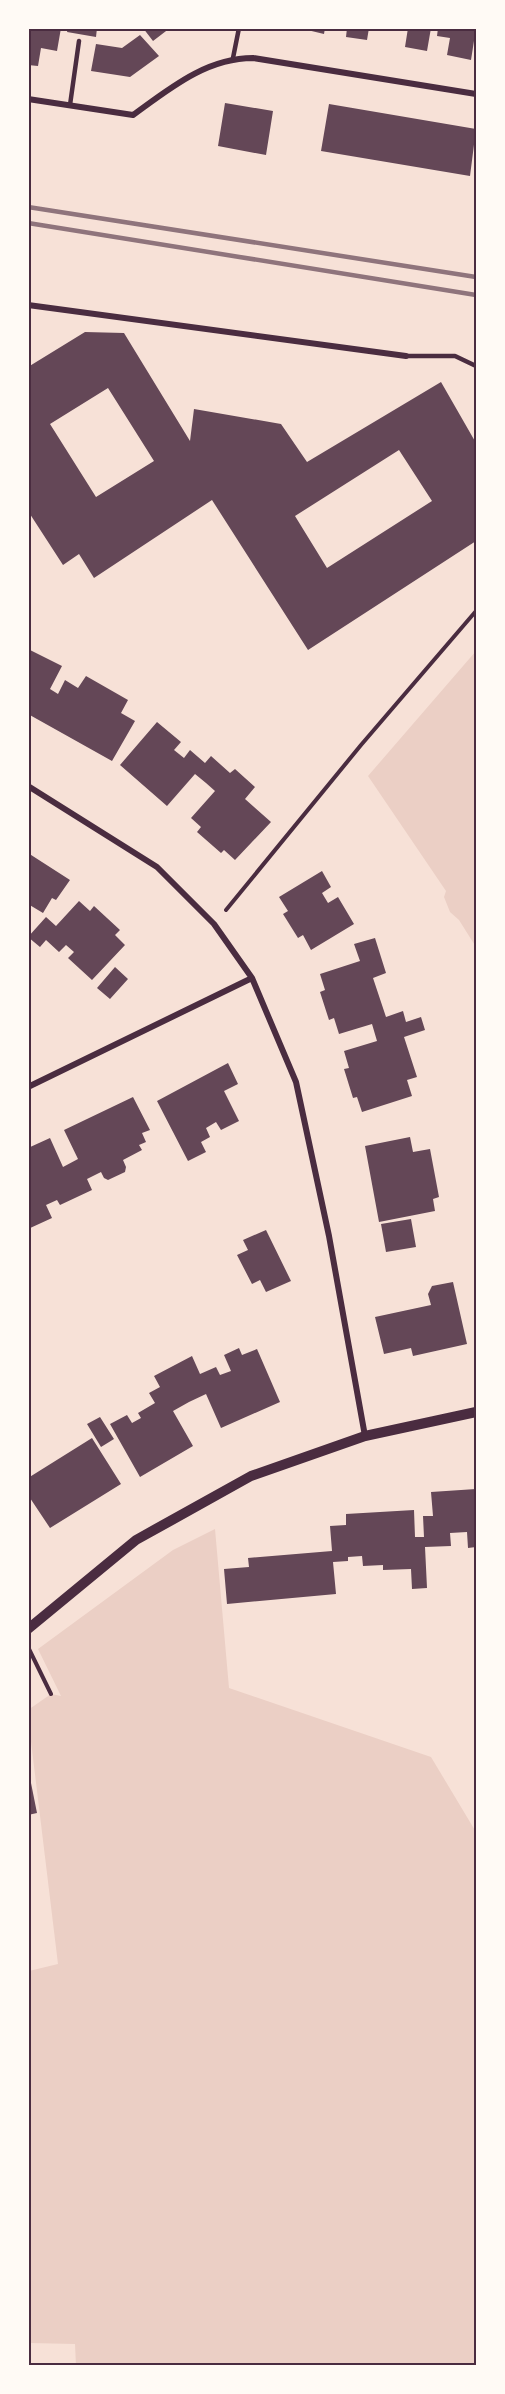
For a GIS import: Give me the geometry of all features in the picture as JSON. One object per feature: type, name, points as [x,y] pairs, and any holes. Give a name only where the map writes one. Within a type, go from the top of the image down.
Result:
[{"type":"street","points":[[28,99],[133,115],[188,76],[233,58],[253,58],[477,94]]},
{"type":"street","points":[[28,305],[406,356]]},
{"type":"street","points":[[28,786],[157,867],[214,924],[252,978],[296,1082],[329,1236],[364,1437]]},
{"type":"street","points":[[28,1087],[252,978]]},
{"type":"street","points":[[28,1629],[136,1540],[251,1476],[364,1437],[477,1412]]},
{"type":"lane","points":[[233,58],[238,28]]},
{"type":"lane","points":[[70,105],[79,41]]},
{"type":"lane","points":[[406,356],[455,356],[477,366]]},
{"type":"path","points":[[214,924],[361,745],[477,611]]},
{"type":"path","points":[[28,1648],[51,1694]]},
{"type":"shaded area","points":[[476,651],[476,947],[459,920],[450,912],[444,897],[446,891],[368,776]]},
{"type":"shaded area","points":[[215,1529],[229,1688],[431,1757],[476,1832],[476,2365],[76,2366],[75,2344],[29,2343],[29,1971],[58,1964],[28,1710],[51,1694],[61,1696],[38,1649],[173,1550]]},
{"type":"building","points":[[28,28],[61,28],[57,51],[41,48],[38,66],[28,65]]},
{"type":"building","points":[[68,28],[97,28],[96,37],[67,32]]},
{"type":"building","points":[[143,28],[170,28],[153,41]]},
{"type":"building","points":[[299,28],[325,28],[324,34]]},
{"type":"building","points":[[347,28],[369,28],[367,40],[346,37]]},
{"type":"building","points":[[408,28],[431,28],[427,51],[405,47]]},
{"type":"building","points":[[438,28],[476,28],[471,60],[447,55],[450,38],[437,36]]},
{"type":"building","points":[[140,35],[159,56],[130,77],[91,71],[96,44],[122,48]]},
{"type":"building","points":[[225,103],[273,111],[266,155],[218,146]]},
{"type":"building","points":[[329,104],[476,129],[470,176],[321,151]]},
{"type":"building","points":[[85,332],[124,333],[190,441],[194,409],[281,424],[307,462],[441,382],[476,443],[476,541],[308,650],[212,500],[94,578],[79,554],[63,565],[28,511],[28,367]],"holes":[[[108,388],[154,461],[96,497],[50,424]],[[399,450],[432,501],[327,568],[295,516]]]},
{"type":"building","points":[[28,649],[62,666],[50,689],[58,694],[65,680],[78,688],[86,676],[128,700],[121,713],[135,721],[112,761],[28,714]]},
{"type":"building","points":[[157,722],[181,742],[174,750],[184,758],[190,750],[205,763],[211,756],[230,773],[235,769],[255,787],[245,799],[271,822],[235,860],[224,850],[221,853],[197,832],[201,827],[191,818],[215,791],[206,783],[195,774],[167,806],[120,765]]},
{"type":"building","points":[[28,853],[70,880],[56,900],[52,898],[43,913],[28,904]]},
{"type":"building","points":[[322,871],[331,887],[322,893],[328,903],[338,897],[354,924],[311,950],[303,935],[298,938],[283,914],[288,911],[279,897]]},
{"type":"building","points":[[79,901],[90,911],[94,906],[120,930],[115,935],[125,945],[92,980],[68,958],[74,952],[66,945],[59,952],[46,940],[40,947],[28,937],[46,917],[56,926]]},
{"type":"building","points":[[375,938],[386,973],[373,978],[386,1017],[403,1011],[406,1022],[421,1017],[425,1030],[404,1037],[417,1077],[407,1080],[412,1096],[362,1112],[357,1097],[353,1098],[344,1069],[349,1068],[344,1051],[377,1041],[372,1024],[339,1034],[334,1018],[329,1020],[320,992],[325,990],[320,974],[360,961],[354,944]]},
{"type":"building","points":[[115,967],[128,979],[110,999],[97,988]]},
{"type":"building","points":[[228,1063],[238,1084],[224,1091],[239,1121],[221,1130],[216,1122],[206,1128],[210,1137],[201,1142],[206,1152],[188,1161],[157,1101]]},
{"type":"building","points":[[133,1097],[150,1130],[142,1133],[146,1142],[139,1145],[142,1150],[123,1160],[126,1167],[125,1172],[108,1180],[101,1172],[87,1179],[92,1190],[60,1205],[57,1200],[46,1205],[52,1218],[28,1229],[28,1148],[50,1138],[63,1167],[78,1159],[64,1130]]},
{"type":"building","points":[[410,1137],[413,1152],[430,1149],[439,1197],[433,1199],[435,1211],[379,1222],[365,1146]]},
{"type":"building","points":[[411,1219],[416,1247],[386,1252],[381,1224]]},
{"type":"building","points":[[266,1230],[291,1281],[266,1292],[260,1280],[252,1284],[237,1255],[248,1250],[243,1240]]},
{"type":"building","points":[[453,1282],[467,1344],[413,1356],[411,1348],[384,1354],[375,1317],[431,1305],[428,1294],[432,1286]]},
{"type":"building","points":[[239,1348],[242,1355],[257,1349],[280,1402],[221,1428],[206,1394],[189,1402],[173,1411],[193,1446],[140,1477],[110,1424],[127,1415],[132,1423],[141,1418],[138,1413],[155,1403],[149,1393],[160,1387],[154,1376],[192,1356],[200,1374],[216,1367],[220,1375],[231,1371],[224,1355]]},
{"type":"building","points":[[100,1417],[114,1439],[101,1447],[87,1424]]},
{"type":"building","points":[[92,1438],[121,1484],[50,1528],[28,1495],[28,1478]]},
{"type":"building","points":[[476,1489],[476,1547],[468,1548],[467,1532],[450,1533],[451,1546],[425,1547],[427,1588],[412,1589],[411,1569],[383,1570],[383,1565],[363,1566],[362,1556],[348,1557],[348,1561],[333,1562],[336,1594],[227,1604],[224,1569],[249,1567],[248,1558],[332,1551],[330,1526],[346,1525],[346,1514],[414,1510],[415,1537],[424,1537],[423,1516],[433,1516],[431,1492]]},
{"type":"building","points":[[28,1768],[37,1813],[28,1815]]},
{"type":"railway","points":[[28,207],[476,277]]},
{"type":"railway","points":[[28,223],[476,295]]}]
